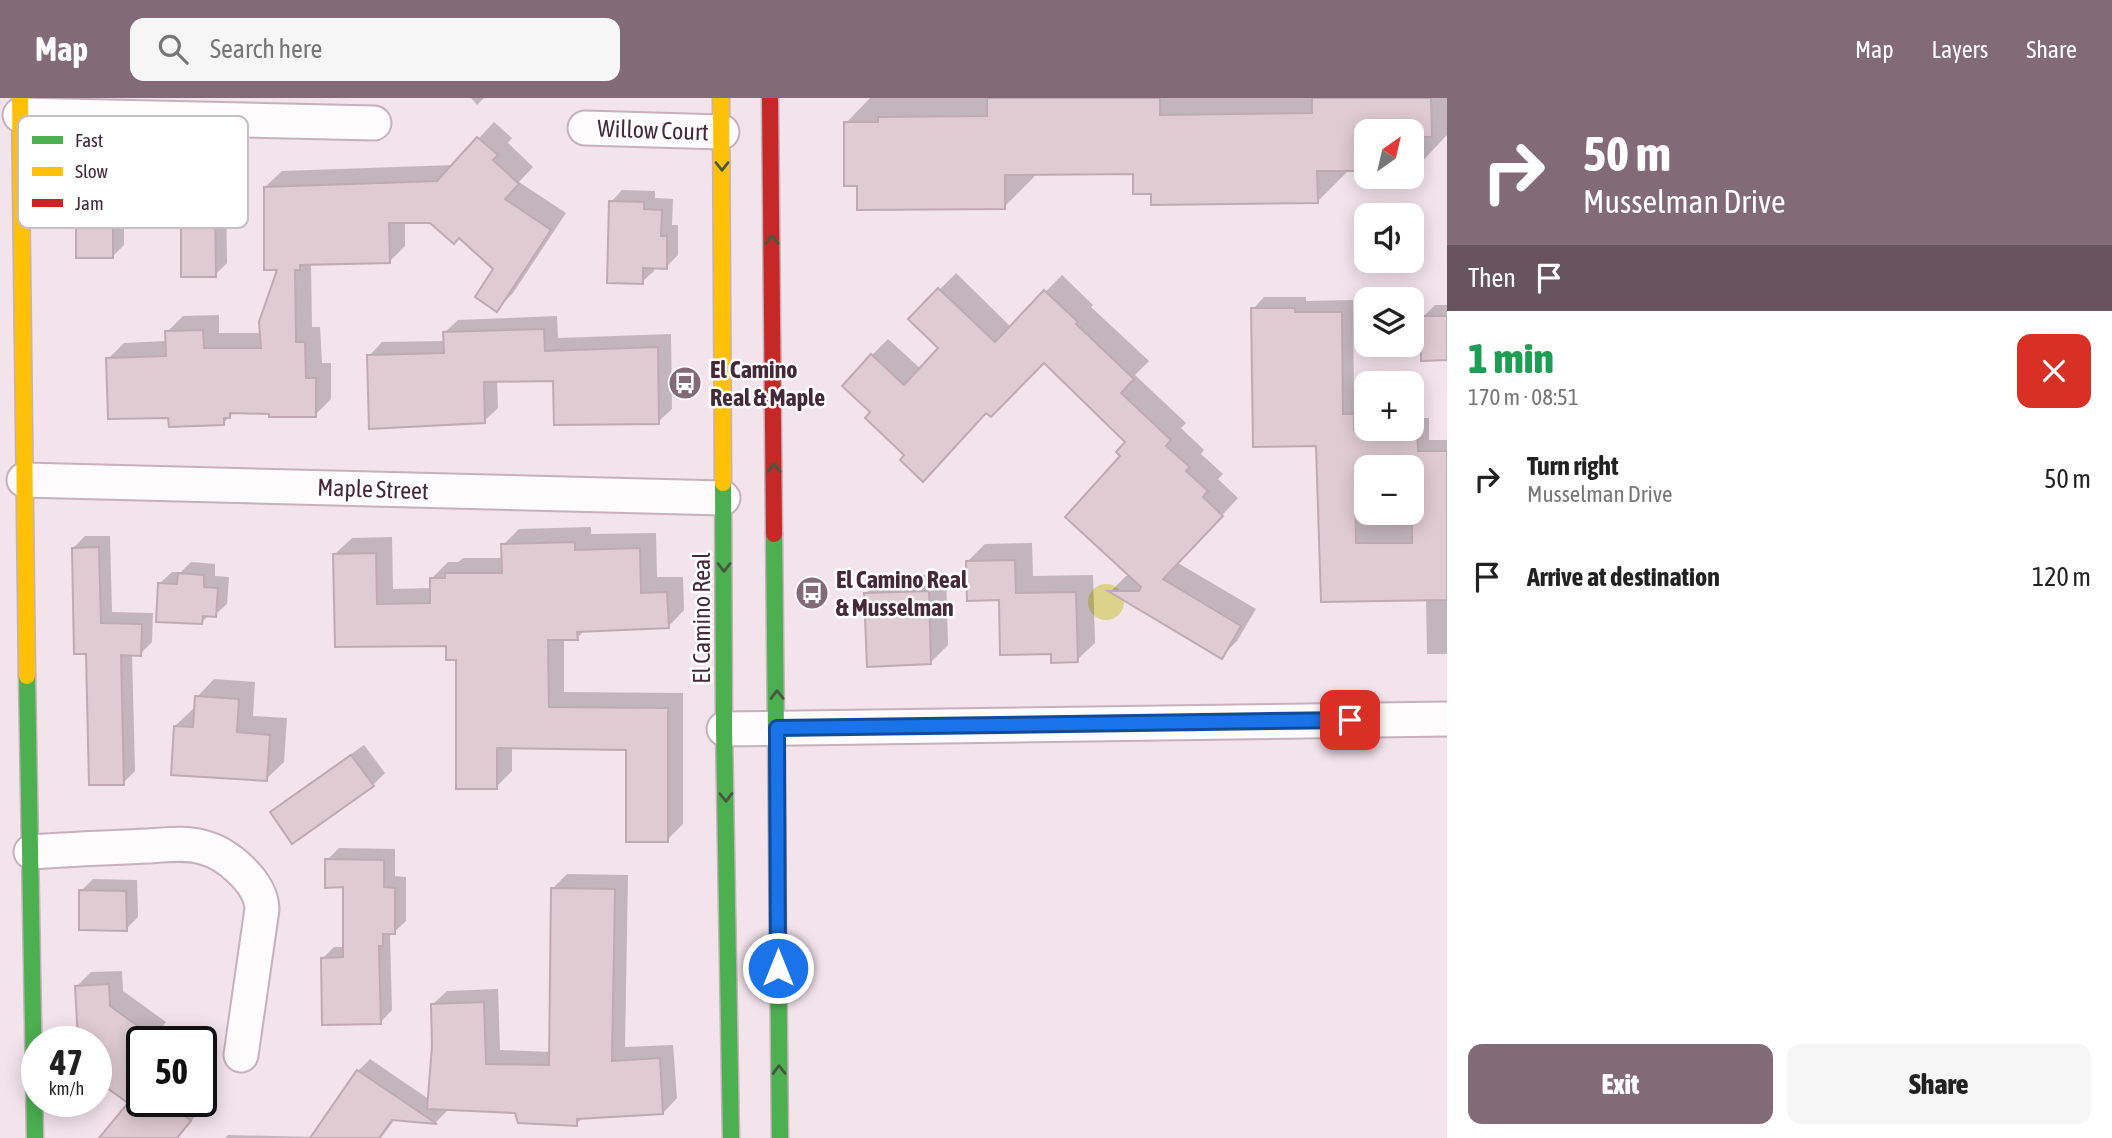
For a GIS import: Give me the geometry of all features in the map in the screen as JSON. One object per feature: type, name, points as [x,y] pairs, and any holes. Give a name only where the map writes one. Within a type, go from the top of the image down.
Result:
[{"type":"main road","name":"El Camino Real","points":[[721,98],[724,729],[731,1138]]},
{"type":"main road","points":[[770,98],[780,1138]]},
{"type":"main road","points":[[21,228],[35,1138]]},
{"type":"street","points":[[20,106],[228,116]]},
{"type":"street","points":[[248,117],[374,123]]},
{"type":"street","name":"Willow Court","points":[[585,128],[722,132]]},
{"type":"street","name":"Maple Street","points":[[24,480],[723,498]]},
{"type":"street","points":[[724,729],[1447,719]]},
{"type":"street","points":[[31,852],[176,844],[202,847],[243,871],[252,884],[262,909],[241,1055]]},
{"type":"shaded area","points":[[1106,584],[1119,589],[1124,602],[1119,615],[1106,620],[1093,615],[1088,602],[1093,589]]},
{"type":"building","points":[[987,98],[1160,98],[1160,115],[1312,113],[1312,98],[1431,98],[1432,137],[1424,137],[1424,119],[1354,119],[1354,171],[1317,171],[1318,203],[1151,205],[1151,194],[1133,194],[1133,174],[1005,175],[1005,209],[857,210],[857,186],[844,186],[844,122],[878,122],[878,117],[987,116]]},
{"type":"building","points":[[477,137],[498,155],[493,160],[519,184],[505,199],[551,230],[497,312],[475,297],[493,269],[459,238],[454,244],[430,223],[389,223],[390,263],[300,265],[300,270],[295,270],[296,342],[305,342],[306,378],[316,378],[316,417],[269,417],[269,414],[230,413],[230,418],[224,418],[224,425],[169,427],[168,418],[108,419],[106,358],[166,356],[165,331],[203,330],[204,348],[261,348],[259,322],[277,270],[264,270],[264,187],[437,181]]},
{"type":"building","points":[[609,201],[644,202],[644,209],[662,210],[661,236],[667,236],[667,269],[643,268],[643,284],[607,283]]},
{"type":"building","points":[[76,228],[113,228],[113,258],[76,258]]},
{"type":"building","points":[[181,228],[215,228],[216,277],[181,277]]},
{"type":"building","points":[[938,288],[995,342],[1044,290],[1134,379],[1121,393],[1171,440],[1166,446],[1190,467],[1186,471],[1208,491],[1203,497],[1223,516],[1163,579],[1241,626],[1222,659],[1108,591],[1139,591],[1141,587],[1065,517],[1120,456],[1116,452],[1125,442],[1044,363],[991,417],[986,413],[923,482],[900,460],[904,455],[865,418],[870,412],[842,386],[871,354],[904,385],[938,348],[908,319]]},
{"type":"building","points":[[1251,308],[1342,312],[1343,414],[1354,414],[1354,441],[1418,441],[1418,451],[1447,451],[1447,600],[1321,602],[1316,446],[1253,447]]},
{"type":"building","points":[[1424,316],[1447,316],[1447,360],[1421,361],[1421,357],[1424,357]]},
{"type":"building","points":[[544,329],[545,351],[658,347],[659,424],[554,425],[553,381],[484,382],[485,423],[369,429],[367,355],[444,353],[443,332]]},
{"type":"building","points":[[575,542],[575,550],[640,548],[641,593],[667,592],[669,628],[577,632],[578,640],[548,640],[549,707],[668,708],[668,842],[626,842],[626,750],[497,748],[497,789],[456,789],[456,660],[446,660],[446,646],[335,647],[333,554],[376,553],[377,604],[430,603],[430,578],[445,578],[445,573],[502,573],[501,544]]},
{"type":"building","points":[[99,547],[101,623],[142,624],[141,656],[121,655],[124,785],[89,785],[86,654],[74,654],[72,548]]},
{"type":"building","points":[[1015,560],[1016,593],[1076,592],[1078,662],[1051,663],[1051,654],[1000,655],[999,600],[967,601],[966,561]]},
{"type":"building","points":[[178,573],[204,575],[204,587],[218,588],[216,617],[203,616],[202,624],[156,622],[158,583],[177,584]]},
{"type":"building","points":[[929,591],[931,664],[867,667],[864,593]]},
{"type":"building","points":[[195,696],[239,699],[237,732],[270,735],[267,781],[171,775],[174,726],[193,727]]},
{"type":"building","points":[[351,755],[374,786],[292,844],[270,812]]},
{"type":"building","points":[[325,859],[384,860],[384,887],[395,888],[395,934],[383,934],[383,946],[379,946],[381,1024],[322,1025],[321,958],[343,957],[343,887],[325,888]]},
{"type":"building","points":[[551,888],[615,889],[612,1061],[660,1058],[663,1114],[577,1119],[577,1126],[518,1123],[515,1113],[427,1109],[432,1046],[431,1004],[484,1002],[486,1064],[549,1065]]},
{"type":"building","points":[[79,890],[126,891],[127,931],[79,930]]},
{"type":"building","points":[[109,984],[110,1006],[138,1026],[126,1026],[126,1102],[112,1092],[112,1026],[77,1026],[75,986]]},
{"type":"building","points":[[357,1070],[437,1124],[392,1120],[379,1138],[310,1138]]},
{"type":"building","points":[[126,1105],[126,1117],[186,1117],[191,1121],[177,1138],[99,1138]]},
{"type":"traffic: fast","points":[[723,483],[731,1138]]},
{"type":"traffic: fast","points":[[774,534],[780,1138]]},
{"type":"traffic: fast","points":[[27,676],[35,1138]]},
{"type":"traffic: slow","points":[[20,98],[20,116]]},
{"type":"traffic: slow","points":[[721,98],[723,483]]},
{"type":"traffic: slow","points":[[22,228],[27,676]]},
{"type":"traffic: jam","points":[[770,98],[774,534]]},
{"type":"place","name":"El Camino Real & Maple","points":[[685,383]]},
{"type":"place","name":"El Camino Real & Musselman","points":[[812,593]]},
{"type":"route","points":[[778,968],[777,728],[1350,720]]}]
